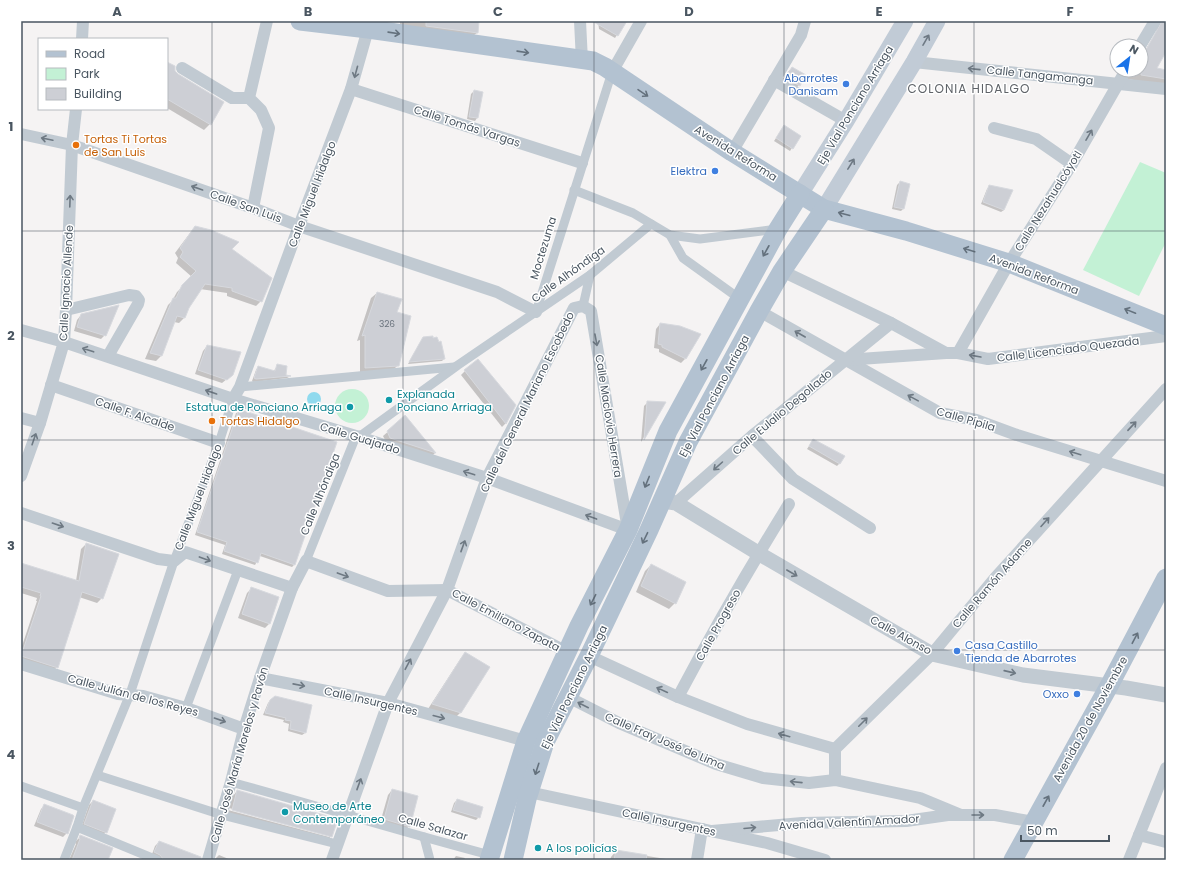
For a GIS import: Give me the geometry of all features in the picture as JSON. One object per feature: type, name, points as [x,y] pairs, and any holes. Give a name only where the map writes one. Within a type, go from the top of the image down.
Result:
[{"type":"main road","name":"Avenida Reforma","points":[[300,21],[369,25],[593,62],[612,72],[732,152],[824,209],[906,231],[1009,263],[1166,326]]},
{"type":"main road","name":"Eje Vial Ponciano Arriaga","points":[[513,860],[526,741],[567,652],[628,530],[668,430],[778,229],[846,121],[905,21]]},
{"type":"main road","name":"Eje Vial Ponciano Arriaga","points":[[488,858],[545,742],[669,502],[688,442],[782,271],[824,209],[914,62],[937,21]]},
{"type":"main road","name":"Avenida 20 de Noviembre","points":[[1013,860],[1109,686],[1166,578]]},
{"type":"street","points":[[82,38],[83,21]]},
{"type":"street","points":[[249,98],[267,21]]},
{"type":"street","points":[[580,21],[582,60]]},
{"type":"street","points":[[641,21],[612,72],[574,190],[633,213],[670,235],[700,239],[778,229]]},
{"type":"street","points":[[732,152],[801,35],[805,21]]},
{"type":"street","points":[[1145,38],[1155,21]]},
{"type":"street","name":"Calle Miguel Hidalgo","points":[[64,860],[83,808],[130,694],[174,561],[219,443],[233,399],[240,387],[299,226],[352,89],[369,25]]},
{"type":"street","name":"Calle Tangamanga","points":[[914,62],[1166,89]]},
{"type":"street","points":[[182,68],[232,98],[249,98],[262,110],[269,128],[253,208]]},
{"type":"street","name":"Calle Nezahualcóyotl","points":[[952,353],[1072,164],[1121,78]]},
{"type":"street","points":[[774,80],[846,121]]},
{"type":"street","name":"Calle Tomás Vargas","points":[[352,89],[582,163]]},
{"type":"street","name":"Calle Ignacio Allende","points":[[21,476],[40,423],[64,342],[72,145],[76,110]]},
{"type":"street","points":[[994,128],[1036,138],[1072,164]]},
{"type":"street","name":"Calle San Luis","points":[[21,134],[72,145],[253,208],[299,226],[497,292],[536,312]]},
{"type":"street","name":"Moctezuma","points":[[536,312],[574,190]]},
{"type":"street","name":"Calle Alhóndiga","points":[[306,561],[356,436],[362,434],[590,275],[651,224]]},
{"type":"street","points":[[670,235],[683,258],[740,299]]},
{"type":"street","name":"Calle Licenciado Quezada","points":[[782,271],[952,353]]},
{"type":"street","points":[[583,306],[590,275]]},
{"type":"street","points":[[66,310],[129,295],[136,296],[138,304],[108,356]]},
{"type":"street","name":"Calle del General Mariano Escobedo","points":[[332,860],[388,703],[447,590],[487,478],[574,308],[583,306]]},
{"type":"street","name":"Calle Maclovio Herrera","points":[[583,306],[591,311],[628,530]]},
{"type":"street","name":"Calle Pípila","points":[[759,311],[940,413],[976,420],[1017,435],[1166,481]]},
{"type":"street","name":"Calle Eulalio Degollado","points":[[669,502],[891,323]]},
{"type":"street","name":"Calle Guajardo","points":[[21,330],[108,356],[233,399],[487,478],[628,530]]},
{"type":"street","name":"Calle Licenciado Quezada","points":[[845,360],[952,353],[988,359],[1166,336]]},
{"type":"street","name":"Calle Alhóndiga","points":[[240,387],[456,367]]},
{"type":"street","name":"Calle F. Alcalde","points":[[51,385],[219,443]]},
{"type":"street","name":"Calle Ramón Adame","points":[[835,749],[932,654],[995,578],[1166,390]]},
{"type":"street","points":[[21,418],[40,423]]},
{"type":"street","points":[[752,436],[792,479],[870,528]]},
{"type":"street","name":"Calle Alonso","points":[[669,502],[932,654],[1023,675],[1166,695]]},
{"type":"street","name":"Calle Progreso","points":[[678,697],[709,638],[789,504]]},
{"type":"street","points":[[21,513],[158,559],[174,561],[185,552],[292,588]]},
{"type":"street","name":"Calle José María Morelos y Pavón","points":[[208,860],[222,815],[244,729],[260,678],[292,588],[306,561]]},
{"type":"street","name":"Calle Emiliano Zapata","points":[[306,561],[388,591],[447,590],[567,652]]},
{"type":"street","points":[[186,708],[238,570]]},
{"type":"street","points":[[589,656],[678,697],[747,724],[835,749],[835,780]]},
{"type":"street","name":"Calle Julián de los Reyes","points":[[21,664],[118,694],[143,696],[186,708],[244,729]]},
{"type":"street","name":"Calle Insurgentes","points":[[260,678],[388,703],[526,741]]},
{"type":"street","name":"Calle Fray José de Lima","points":[[568,697],[619,723],[716,764],[763,778],[809,783],[835,780],[920,798],[961,815]]},
{"type":"street","points":[[1129,860],[1166,768]]},
{"type":"street","points":[[97,775],[222,815],[337,844]]},
{"type":"street","name":"Calle Salazar","points":[[231,782],[348,814],[488,858]]},
{"type":"street","points":[[21,786],[83,808]]},
{"type":"street","name":"Calle Insurgentes","points":[[521,791],[781,846],[824,860]]},
{"type":"street","name":"Avenida Valentín Amador","points":[[707,830],[802,823],[906,821],[948,815],[995,815],[1034,822]]},
{"type":"street","points":[[77,827],[157,860]]},
{"type":"street","points":[[698,860],[707,830]]},
{"type":"street","points":[[1139,835],[1166,842]]},
{"type":"street","points":[[424,838],[430,860]]},
{"type":"green space","points":[[1140,162],[1166,173],[1166,242],[1139,296],[1083,270]]},
{"type":"green space","points":[[355,389],[362,391],[367,396],[369,406],[367,416],[362,421],[349,423],[342,421],[337,416],[335,403],[337,396],[342,391]]},
{"type":"water","points":[[311,392],[317,392],[321,396],[321,402],[317,406],[311,406],[307,402],[307,396]]},
{"type":"building","points":[[426,21],[479,21],[478,33],[426,26]]},
{"type":"building","points":[[592,21],[627,21],[618,36]]},
{"type":"building","points":[[1162,21],[1166,21],[1166,52],[1157,68],[1166,70],[1166,79],[1149,76],[1149,45]]},
{"type":"building","points":[[168,62],[175,66],[175,71],[178,74],[224,102],[211,125],[168,100]]},
{"type":"building","points":[[792,67],[806,75],[800,86],[785,78]]},
{"type":"building","points":[[474,90],[483,92],[478,118],[469,117]]},
{"type":"building","points":[[784,125],[801,136],[793,149],[776,138]]},
{"type":"building","points":[[900,181],[910,184],[904,209],[894,207]]},
{"type":"building","points":[[989,185],[1013,190],[1004,210],[983,202]]},
{"type":"building","points":[[195,226],[211,230],[239,242],[232,249],[272,278],[262,302],[232,291],[232,288],[205,284],[189,308],[185,318],[177,316],[162,356],[150,353],[173,298],[176,298],[182,285],[196,271],[180,257],[183,252],[180,248]]},
{"type":"building","points":[[377,292],[402,299],[397,312],[411,316],[399,366],[365,368],[365,335],[362,336]]},
{"type":"building","points":[[119,305],[106,336],[77,327],[81,314]]},
{"type":"building","points":[[660,323],[680,326],[701,334],[686,359],[658,344]]},
{"type":"building","points":[[433,336],[433,338],[437,337],[439,342],[441,341],[445,359],[409,362],[423,337]]},
{"type":"building","points":[[207,345],[241,352],[233,375],[227,380],[198,370]]},
{"type":"building","points":[[478,359],[516,405],[506,424],[464,370]]},
{"type":"building","points":[[277,364],[287,366],[286,375],[291,376],[254,378],[258,366],[275,371]]},
{"type":"building","points":[[647,401],[666,402],[644,440]]},
{"type":"building","points":[[239,409],[337,442],[295,565],[261,553],[258,563],[224,551],[227,542],[197,532]]},
{"type":"building","points":[[405,415],[436,453],[390,438],[387,431]]},
{"type":"building","points":[[813,439],[845,456],[840,464],[809,446]]},
{"type":"building","points":[[86,543],[119,554],[103,599],[82,592],[58,668],[21,656],[41,593],[21,587],[21,563],[79,581]]},
{"type":"building","points":[[651,564],[686,582],[676,604],[641,586]]},
{"type":"building","points":[[251,587],[279,597],[270,624],[242,614]]},
{"type":"building","points":[[465,652],[490,667],[461,713],[432,704]]},
{"type":"building","points":[[275,696],[312,705],[306,733],[290,729],[291,721],[285,720],[286,718],[265,713],[270,700]]},
{"type":"building","points":[[392,789],[418,796],[410,827],[384,819]]},
{"type":"building","name":"Museo de Arte Contemporáneo","points":[[237,790],[338,819],[332,837],[232,810]]},
{"type":"building","points":[[457,799],[483,807],[480,818],[453,810]]},
{"type":"building","points":[[93,800],[116,809],[107,833],[84,824]]},
{"type":"building","points":[[44,804],[74,816],[68,834],[37,822]]},
{"type":"building","points":[[80,835],[113,848],[108,860],[72,860],[80,839]]},
{"type":"building","points":[[159,841],[201,857],[201,860],[163,859],[160,855],[154,852]]},
{"type":"building","points":[[616,850],[647,855],[646,860],[614,860]]},
{"type":"place","name":"Abarrotes Danisam","points":[[846,84]]},
{"type":"place","name":"Tortas Ti Tortas de San Luis","points":[[76,145]]},
{"type":"place","name":"Elektra","points":[[715,171]]},
{"type":"place","name":"Explanada Ponciano Arriaga","points":[[389,400]]},
{"type":"place","name":"Estatua de Ponciano Arriaga","points":[[350,407]]},
{"type":"place","name":"Tortas Hidalgo","points":[[212,421]]},
{"type":"place","name":"Casa Castillo Tienda de Abarrotes","points":[[957,651]]},
{"type":"place","name":"Oxxo","points":[[1077,694]]},
{"type":"place","name":"Museo de Arte Contemporáneo","points":[[285,812]]},
{"type":"place","name":"A los policías","points":[[538,848]]},
{"type":"district","name":"COLONIA HIDALGO","points":[[969,89]]}]
